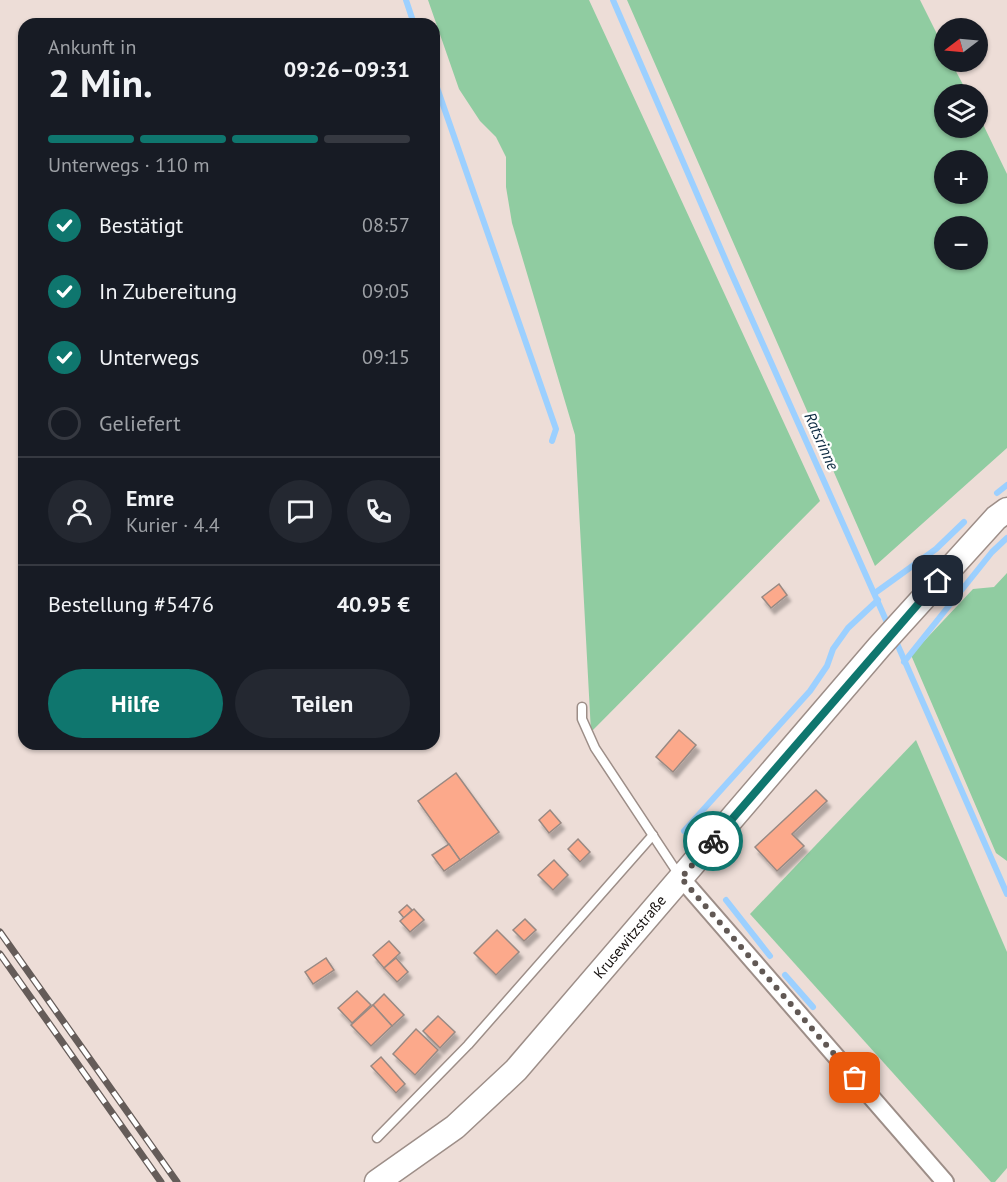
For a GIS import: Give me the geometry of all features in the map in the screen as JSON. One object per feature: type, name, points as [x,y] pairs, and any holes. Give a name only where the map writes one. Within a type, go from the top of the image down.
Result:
[{"type":"main road","name":"Krusewitzstraße","points":[[377,1182],[454,1127],[509,1077],[879,647],[996,518],[1007,510]]},
{"type":"street","points":[[681,878],[945,1182]]},
{"type":"lane","points":[[582,707],[582,719],[587,734],[681,878]]},
{"type":"lane","points":[[377,1138],[468,1045],[653,835]]},
{"type":"green space","points":[[428,0],[589,0],[820,501],[591,732],[575,435],[512,223],[506,187],[506,157],[496,137],[480,121],[459,89],[440,34],[440,18],[434,18]]},
{"type":"green space","points":[[627,0],[920,0],[934,28],[934,72],[956,72],[963,84],[934,84],[934,138],[988,138],[988,135],[1007,174],[1007,448],[875,566]]},
{"type":"green space","points":[[1007,573],[1007,861],[996,853],[911,655],[973,589],[994,587]]},
{"type":"green space","points":[[916,740],[1007,952],[1007,1168],[995,1182],[991,1182],[750,914]]},
{"type":"building","points":[[779,584],[787,595],[771,608],[762,597]]},
{"type":"building","points":[[679,730],[696,745],[673,772],[656,757]]},
{"type":"building","points":[[456,773],[499,832],[460,860],[418,801]]},
{"type":"building","points":[[816,790],[827,801],[792,834],[804,846],[777,871],[755,847]]},
{"type":"building","points":[[550,810],[561,823],[549,833],[539,820]]},
{"type":"building","points":[[578,839],[590,852],[580,862],[568,849]]},
{"type":"building","points":[[449,844],[460,860],[444,871],[432,855]]},
{"type":"building","points":[[554,860],[568,875],[553,890],[538,875]]},
{"type":"building","points":[[407,905],[412,910],[404,918],[399,912]]},
{"type":"building","points":[[414,909],[424,920],[410,932],[400,921]]},
{"type":"building","points":[[525,919],[536,930],[524,941],[513,930]]},
{"type":"building","points":[[497,930],[519,952],[496,975],[474,953]]},
{"type":"building","points":[[389,941],[400,953],[384,968],[373,955]]},
{"type":"building","points":[[326,958],[334,970],[313,984],[305,972]]},
{"type":"building","points":[[396,958],[408,972],[397,982],[384,968]]},
{"type":"building","points":[[357,991],[371,1005],[352,1023],[338,1008]]},
{"type":"building","points":[[384,994],[404,1015],[392,1026],[373,1005]]},
{"type":"building","points":[[373,1005],[392,1026],[371,1046],[351,1025]]},
{"type":"building","points":[[438,1016],[455,1032],[440,1048],[423,1031]]},
{"type":"building","points":[[416,1029],[438,1050],[415,1075],[393,1054]]},
{"type":"building","points":[[381,1057],[405,1084],[396,1093],[371,1066]]},
{"type":"waterway","points":[[406,0],[412,18]]},
{"type":"waterway","name":"Ratsrinne","points":[[613,0],[729,268],[889,627]]},
{"type":"waterway","points":[[440,96],[556,429],[552,441]]},
{"type":"waterway","points":[[997,493],[1007,485]]},
{"type":"waterway","points":[[875,593],[936,549],[964,522]]},
{"type":"waterway","points":[[904,662],[992,552],[1007,538]]},
{"type":"waterway","points":[[684,831],[810,691],[827,666],[833,649],[848,628],[878,600]]},
{"type":"waterway","name":"Ratsrinne","points":[[895,639],[1007,894]]},
{"type":"waterway","points":[[726,900],[770,956]]},
{"type":"waterway","points":[[785,975],[813,1007]]},
{"type":"railway","points":[[0,932],[177,1182]]},
{"type":"railway","points":[[0,954],[161,1182]]},
{"type":"way so far","points":[[713,841],[681,878],[855,1078]]},
{"type":"route","points":[[713,841],[938,581]]}]
